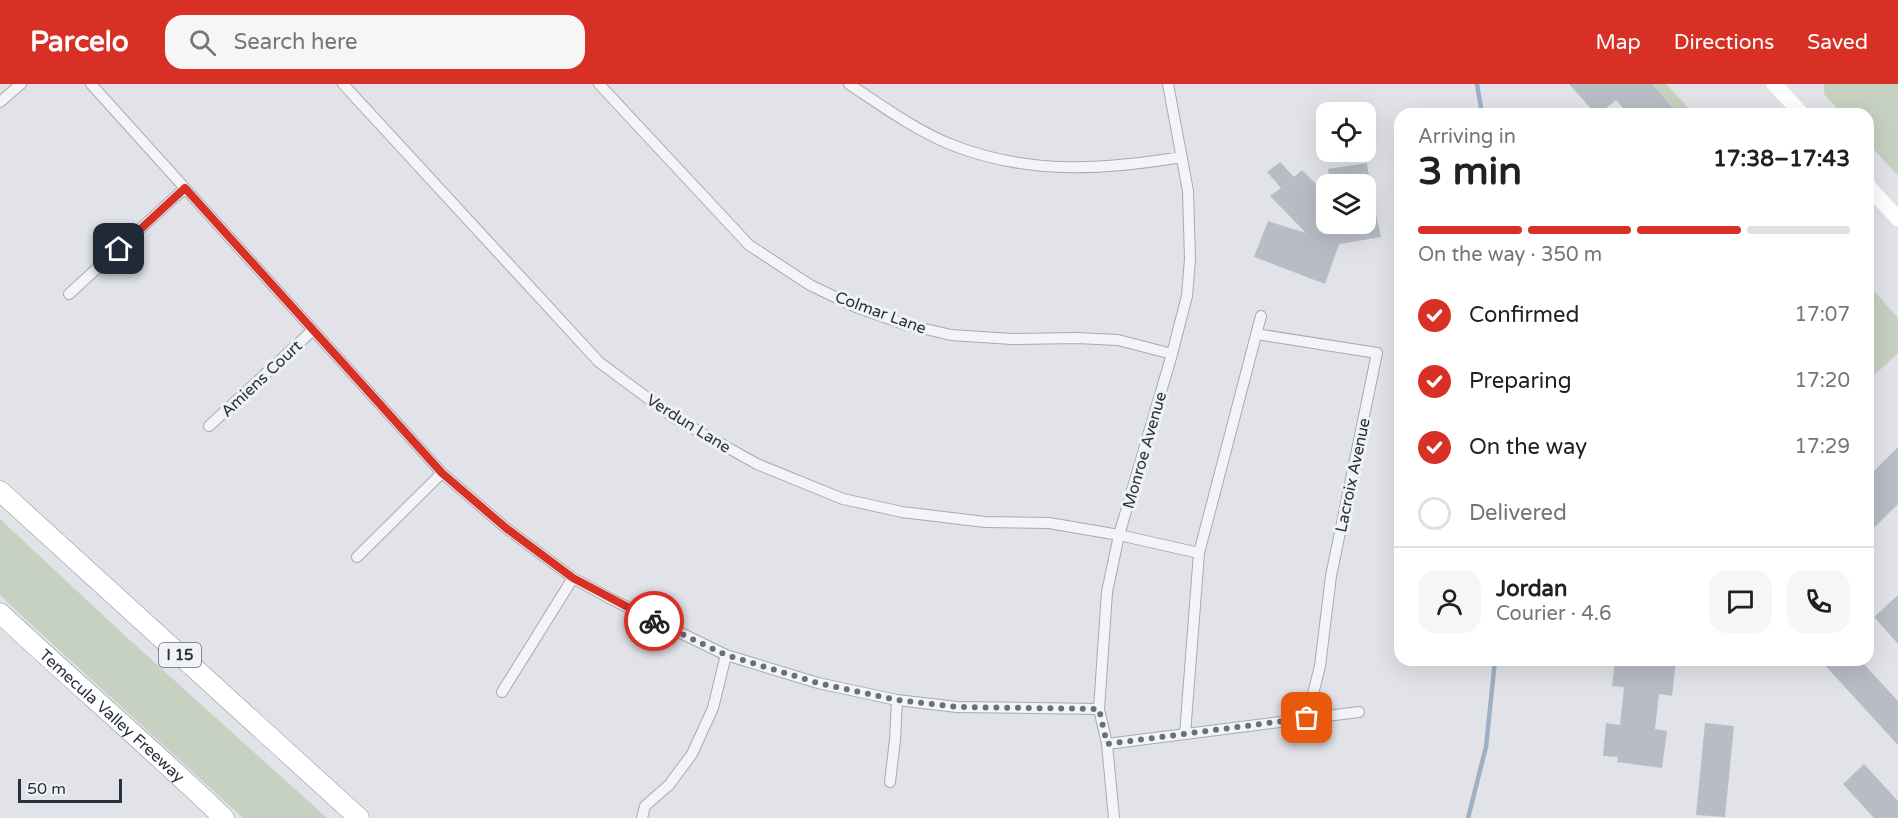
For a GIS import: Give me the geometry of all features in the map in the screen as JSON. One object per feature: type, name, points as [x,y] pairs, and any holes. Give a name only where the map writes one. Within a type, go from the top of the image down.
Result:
[{"type":"highway","name":"I 15","points":[[0,491],[359,818]]},
{"type":"highway","name":"Temecula Valley Freeway","points":[[0,613],[224,818]]},
{"type":"main road","points":[[1774,84],[1796,108]]},
{"type":"main road","points":[[1874,193],[1898,219]]},
{"type":"street","points":[[0,102],[21,84]]},
{"type":"street","points":[[91,84],[442,473],[506,528],[573,578],[726,655],[818,683],[897,700],[957,707],[1099,709]]},
{"type":"street","name":"Verdun Lane","points":[[343,84],[599,362],[673,417],[757,464],[843,499],[902,512],[985,522],[1049,523],[1119,535],[1199,554]]},
{"type":"street","name":"Colmar Lane","points":[[599,84],[749,246],[810,285],[856,307],[904,324],[951,335],[1011,339],[1118,340],[1172,354]]},
{"type":"street","points":[[849,84],[898,117],[951,144],[1007,162],[1038,167],[1081,168],[1134,165],[1182,158]]},
{"type":"street","name":"Monroe Avenue","points":[[1114,818],[1107,744],[1099,709],[1107,592],[1119,535],[1187,296],[1190,259],[1188,191],[1168,84]]},
{"type":"street","points":[[69,294],[185,188]]},
{"type":"street","points":[[1185,734],[1199,554],[1261,316]]},
{"type":"street","name":"Amiens Court","points":[[209,426],[313,330]]},
{"type":"street","name":"Lacroix Avenue","points":[[1256,334],[1377,353],[1331,576],[1320,666],[1307,718]]},
{"type":"street","points":[[357,557],[442,473]]},
{"type":"street","points":[[502,692],[573,578]]},
{"type":"street","points":[[642,818],[645,806],[669,785],[692,754],[713,708],[726,655]]},
{"type":"street","points":[[890,782],[896,740],[897,700]]},
{"type":"street","points":[[1107,744],[1359,712]]},
{"type":"green space","points":[[1652,84],[1666,84],[1688,108],[1674,108]]},
{"type":"green space","points":[[1824,84],[1898,84],[1898,176],[1874,150],[1874,108],[1837,108],[1824,94]]},
{"type":"green space","points":[[1874,291],[1898,318],[1898,353],[1874,375]]},
{"type":"green space","points":[[0,519],[122,633],[327,818],[243,818],[23,617],[0,595]]},
{"type":"building","points":[[1569,84],[1652,84],[1674,108],[1623,108],[1616,100],[1606,108],[1591,108]]},
{"type":"building","points":[[1280,162],[1294,177],[1302,170],[1316,184],[1316,234],[1376,234],[1376,214],[1381,237],[1339,244],[1325,284],[1254,257],[1268,221],[1306,233],[1270,196],[1281,188],[1267,172]]},
{"type":"building","points":[[1367,163],[1369,174],[1329,174],[1328,169]]},
{"type":"building","points":[[1898,447],[1898,504],[1874,528],[1874,471]]},
{"type":"building","points":[[1898,595],[1898,644],[1874,617]]},
{"type":"building","points":[[1614,666],[1675,666],[1672,696],[1659,694],[1655,729],[1667,731],[1662,768],[1617,762],[1618,757],[1603,756],[1606,723],[1620,725],[1624,687],[1612,686]]},
{"type":"building","points":[[1826,666],[1866,666],[1898,701],[1898,745]]},
{"type":"building","points":[[1705,723],[1734,726],[1725,817],[1696,815]]},
{"type":"building","points":[[1864,764],[1898,801],[1898,818],[1874,818],[1843,784]]},
{"type":"waterway","points":[[1477,84],[1481,108]]},
{"type":"waterway","points":[[1468,818],[1486,747],[1494,666]]},
{"type":"way so far","points":[[654,621],[726,655],[818,683],[897,700],[957,707],[1099,709],[1107,744],[1307,718]]},
{"type":"route","points":[[119,249],[185,188],[442,473],[506,528],[573,578],[654,621]]}]
